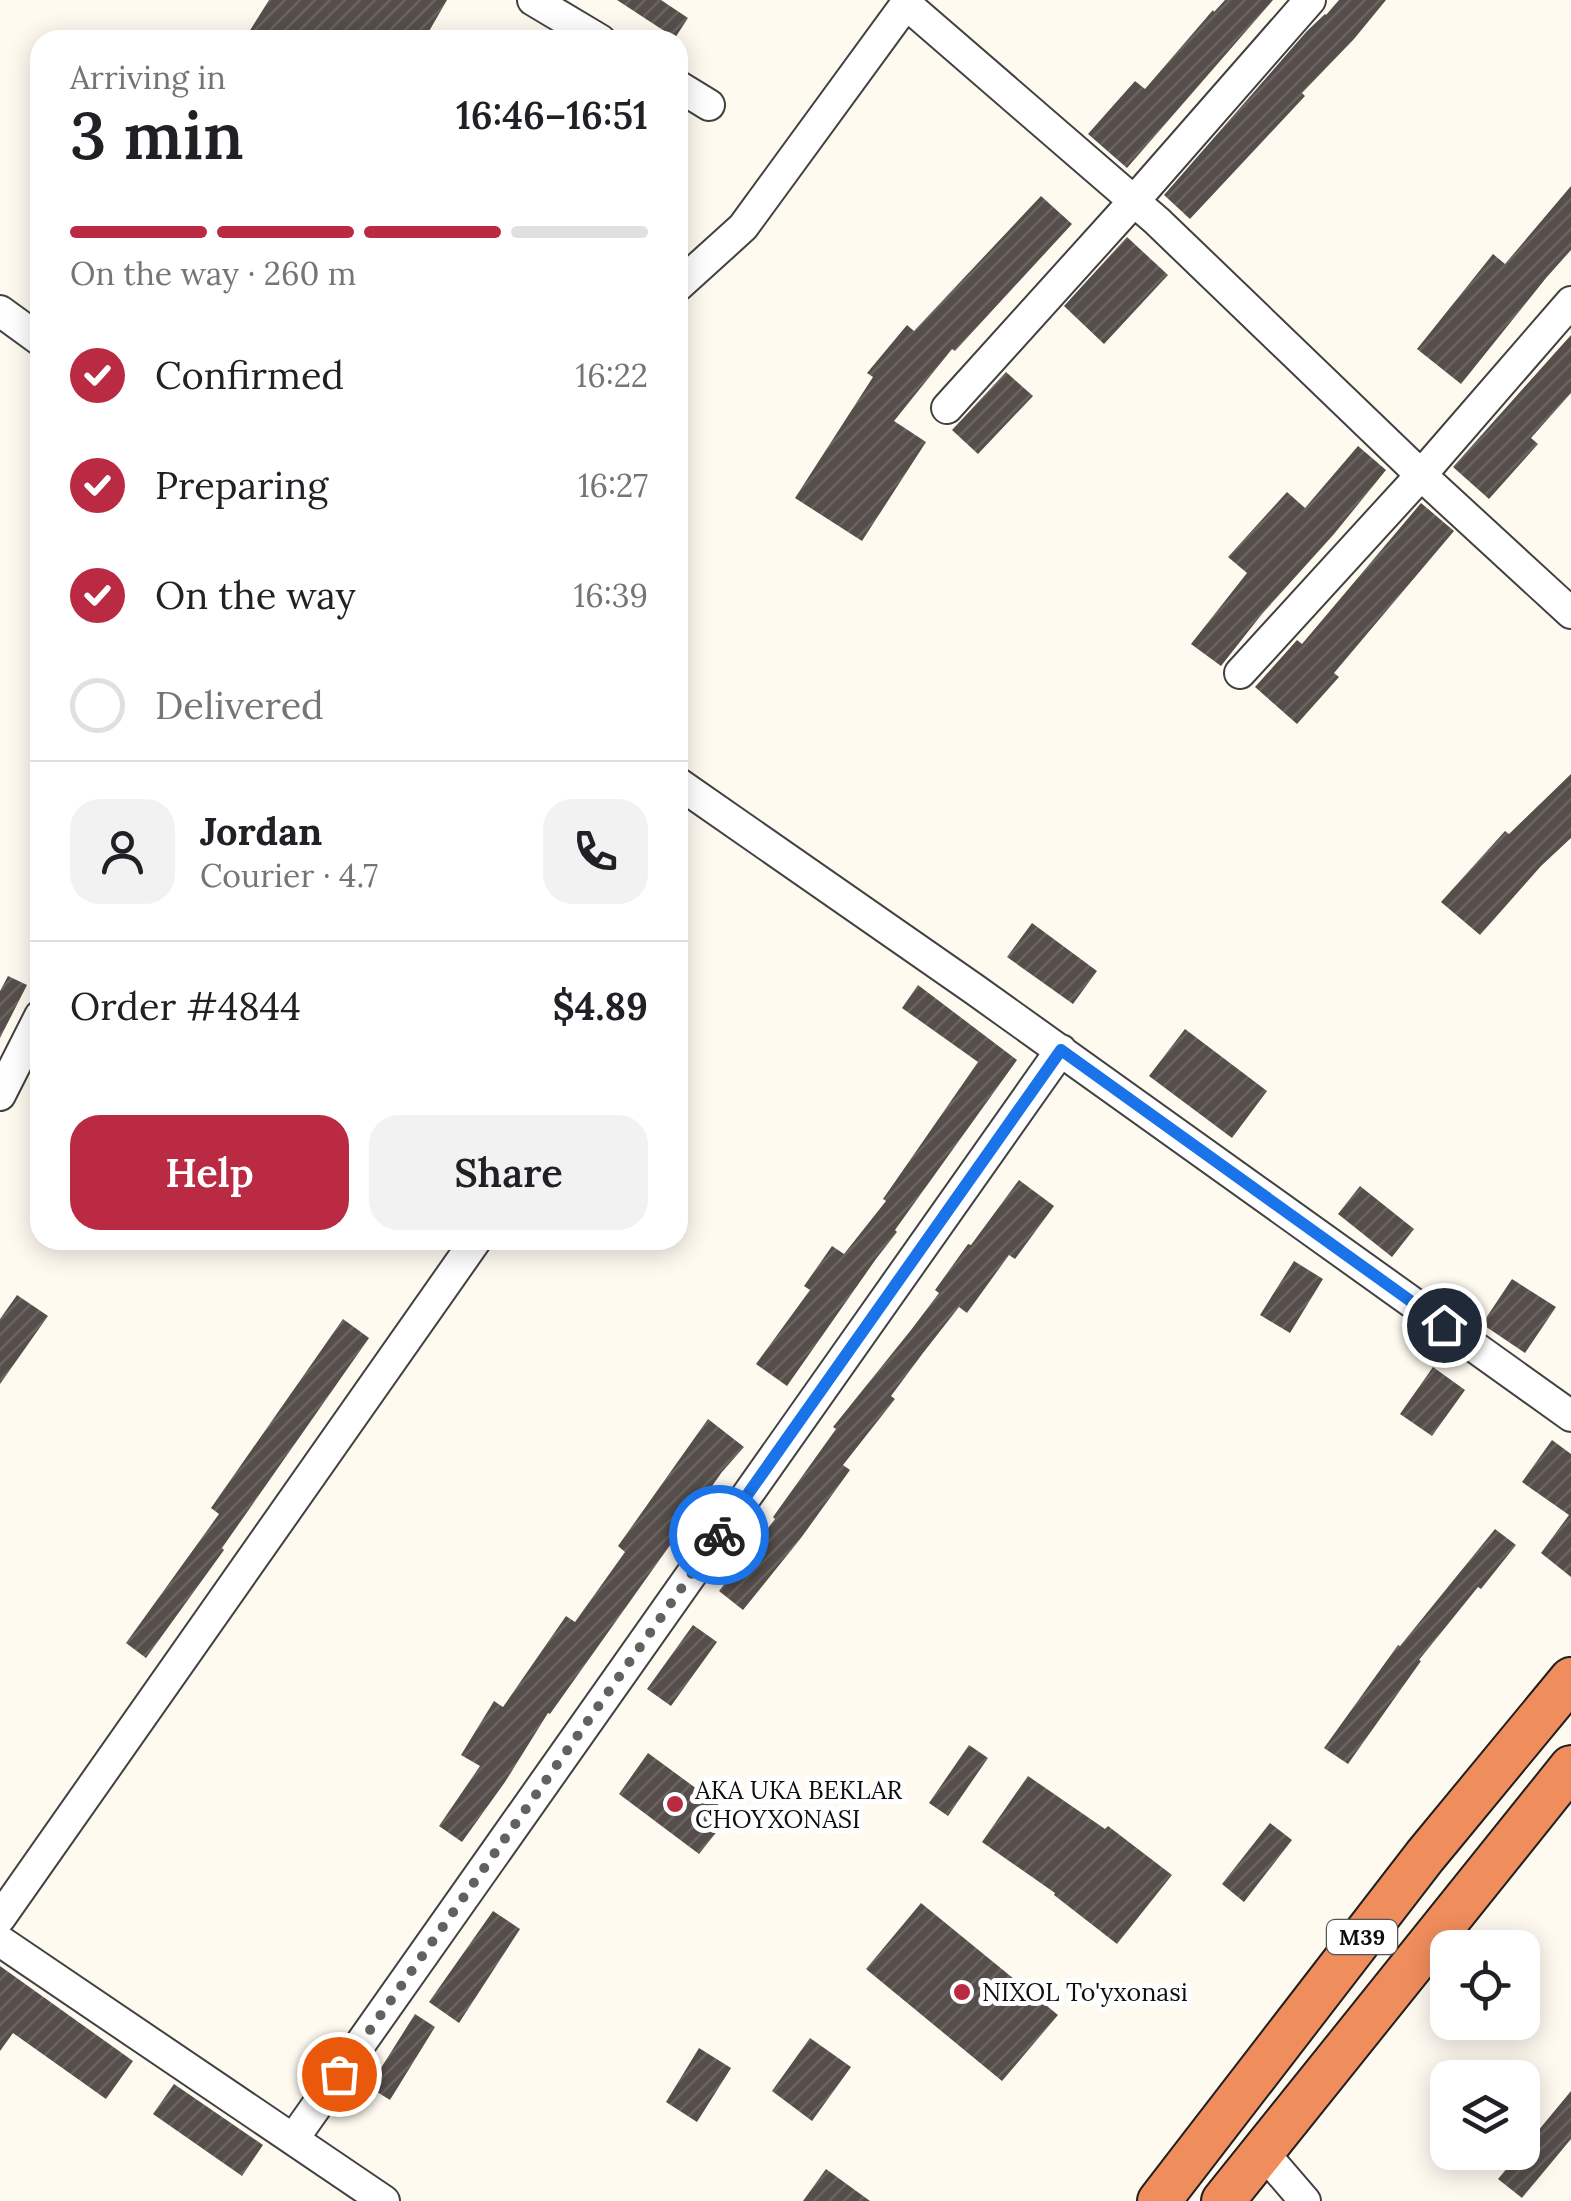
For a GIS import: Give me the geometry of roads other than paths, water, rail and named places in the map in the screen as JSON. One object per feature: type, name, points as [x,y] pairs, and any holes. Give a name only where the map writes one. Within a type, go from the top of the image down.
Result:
[{"type":"highway","name":"M39","points":[[1159,2201],[1424,1856],[1571,1679]]},
{"type":"highway","name":"M39","points":[[1223,2201],[1571,1767]]},
{"type":"street","points":[[532,0],[583,30]]},
{"type":"street","points":[[947,408],[1310,0]]},
{"type":"street","points":[[688,277],[743,228],[908,2],[1157,221],[1571,612]]},
{"type":"street","points":[[688,92],[709,105]]},
{"type":"street","points":[[1240,673],[1422,475],[1571,302]]},
{"type":"street","points":[[0,312],[30,333]]},
{"type":"street","points":[[688,790],[1061,1050],[1571,1416]]},
{"type":"street","points":[[0,1095],[30,1036]]},
{"type":"street","points":[[294,2138],[1061,1050]]},
{"type":"street","points":[[0,1918],[469,1250]]},
{"type":"street","points":[[0,1942],[384,2201]]},
{"type":"street","points":[[1262,2151],[1305,2201]]},
{"type":"place","name":"AKA UKA BEKLAR CHOYXONASI","points":[[675,1804]]},
{"type":"place","name":"NIXOL To'yxonasi","points":[[962,1992]]}]
